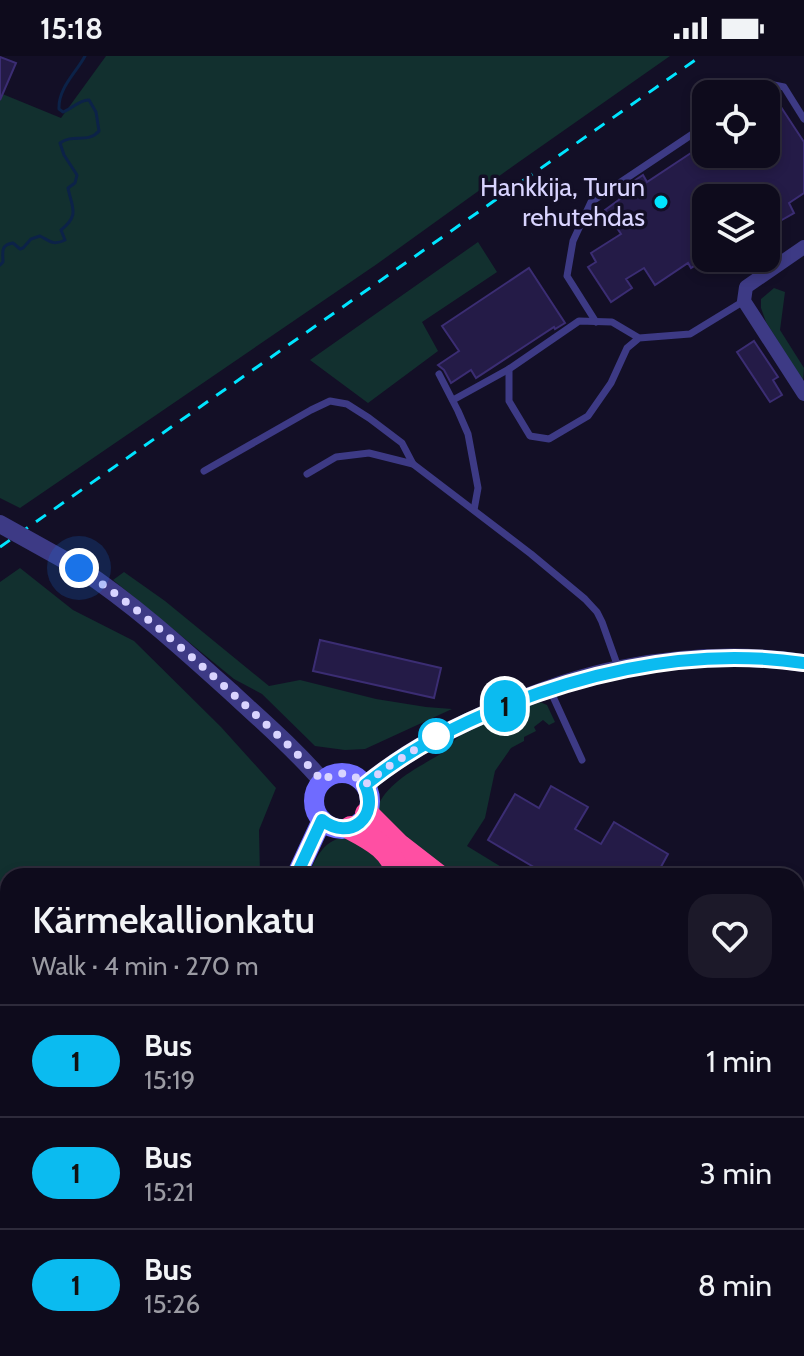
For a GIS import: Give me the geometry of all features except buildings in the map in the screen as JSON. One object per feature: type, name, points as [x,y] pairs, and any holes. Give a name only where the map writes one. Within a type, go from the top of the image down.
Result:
[{"type":"highway","points":[[359,821],[394,861],[396,868]]},
{"type":"highway","points":[[359,821],[428,868]]},
{"type":"main road","points":[[342,773],[356,777],[365,785],[370,802],[359,821],[338,829],[329,826],[317,814],[314,798],[322,781],[342,773]]},
{"type":"main road","points":[[300,868],[322,820]]},
{"type":"street","points":[[804,247],[746,287],[744,301],[804,394]]},
{"type":"street","points":[[0,524],[113,590],[256,716],[322,781]]},
{"type":"street","points":[[365,785],[424,743],[448,730],[549,689],[619,669],[693,659],[804,663]]},
{"type":"lane","points":[[780,86],[784,87],[804,119]]},
{"type":"lane","points":[[596,322],[567,276],[573,241],[591,202],[692,134]]},
{"type":"lane","points":[[453,400],[509,369],[579,321],[612,322],[639,338],[690,334],[744,301]]},
{"type":"lane","points":[[509,369],[509,401],[530,436],[549,439],[588,416],[611,383],[627,348],[639,338]]},
{"type":"lane","points":[[439,374],[468,434],[478,488],[474,510]]},
{"type":"lane","points":[[204,471],[330,401],[347,404],[402,443],[413,464]]},
{"type":"lane","points":[[307,474],[336,457],[369,453],[413,464],[585,599],[597,612],[619,669]]},
{"type":"lane","points":[[549,689],[582,760]]},
{"type":"green space","points":[[106,56],[670,56],[377,264],[20,508],[0,498],[0,93],[61,118]]},
{"type":"green space","points":[[478,242],[497,272],[422,322],[438,351],[368,403],[310,360]]},
{"type":"green space","points":[[774,288],[785,292],[780,330],[804,368],[803,381],[766,322],[761,308],[761,299]]},
{"type":"green space","points":[[20,568],[73,610],[134,641],[221,727],[276,788],[259,830],[260,868],[0,868],[0,582]]},
{"type":"green space","points":[[124,572],[165,601],[269,686],[300,680],[376,699],[452,709],[365,749],[315,746],[262,694],[234,679],[113,580]]},
{"type":"green space","points":[[540,702],[547,705],[555,722],[549,725],[543,720],[534,727],[536,731],[511,748],[495,771],[485,818],[467,846],[503,868],[440,868],[406,843],[376,812],[387,791],[449,749],[448,746],[468,729]]},
{"type":"green space","points":[[340,838],[363,841],[386,868],[312,868],[327,845]]},
{"type":"waterway","points":[[0,265],[6,245],[13,243],[20,249],[40,236],[54,243],[65,240],[61,230],[73,215],[68,188],[75,183],[77,175],[60,143],[90,137],[99,131],[96,112],[89,100],[63,112],[59,109],[64,87],[85,56]]},
{"type":"railway","points":[[0,547],[701,56]]},
{"type":"bus line","name":"1","points":[[299,868],[322,820],[338,829],[356,825],[369,808],[369,793],[365,785],[424,743],[469,720],[549,689],[619,669],[693,659],[732,658],[804,663]]},
{"type":"place","name":"Hankkija, Turun rehutehdas","points":[[661,202]]},
{"type":"route","points":[[79,568],[142,613],[256,716],[322,781],[342,773],[356,777],[365,785],[436,736]]}]
